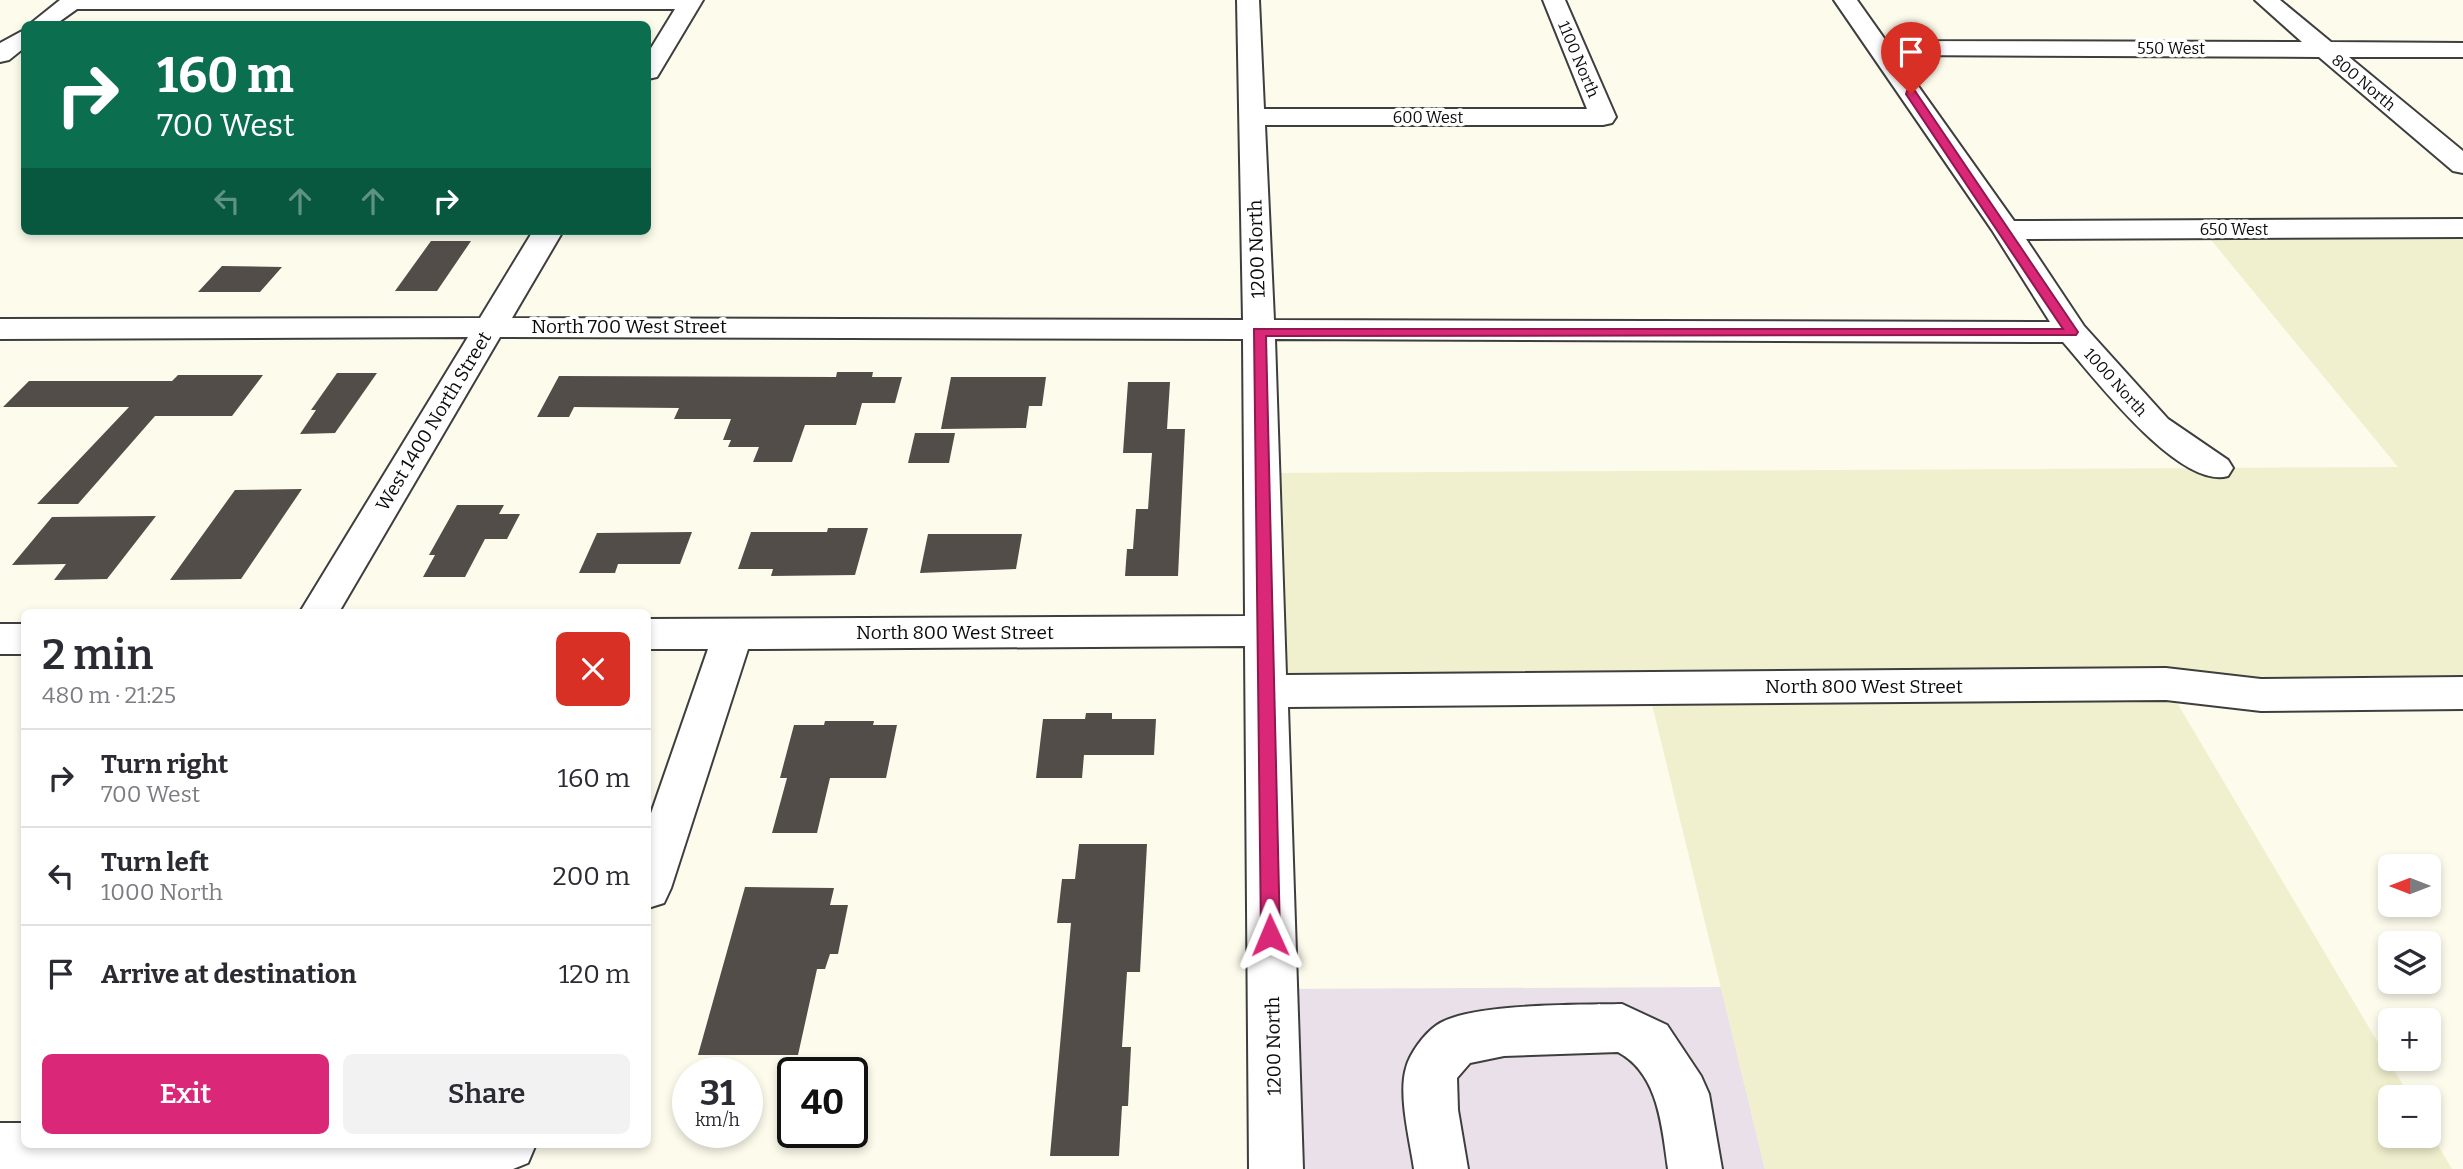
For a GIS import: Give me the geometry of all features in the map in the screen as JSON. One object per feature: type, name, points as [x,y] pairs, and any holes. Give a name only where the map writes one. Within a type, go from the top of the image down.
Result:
[{"type":"street","name":"1200 North","points":[[1248,0],[1259,332],[1264,691],[1276,1169]]},
{"type":"street","name":"1100 North","points":[[1554,0],[1603,117]]},
{"type":"street","name":"1000 North","points":[[1845,0],[2006,230],[2072,332],[2156,427],[2215,468]]},
{"type":"street","name":"800 North","points":[[2266,0],[2463,164]]},
{"type":"street","points":[[45,21],[73,1],[692,1]]},
{"type":"street","points":[[651,67],[692,1]]},
{"type":"street","points":[[0,55],[21,39]]},
{"type":"street","name":"550 West","points":[[1879,48],[2463,50]]},
{"type":"street","name":"600 West","points":[[1252,117],[1603,117]]},
{"type":"street","name":"650 West","points":[[2006,230],[2463,228]]},
{"type":"street","name":"West 1400 North Street","points":[[320,609],[546,235]]},
{"type":"street","name":"North 700 West Street","points":[[0,329],[490,325],[1259,332],[2072,332]]},
{"type":"street","name":"North 800 West Street","points":[[651,634],[1263,631]]},
{"type":"street","points":[[651,879],[733,634]]},
{"type":"street","points":[[0,639],[21,639]]},
{"type":"street","name":"North 800 West Street","points":[[1264,691],[2166,684],[2261,695],[2463,694]]},
{"type":"street","points":[[1441,1169],[1432,1110],[1431,1070],[1455,1042],[1504,1032],[1622,1028],[1649,1042],[1683,1094],[1695,1169]]},
{"type":"street","points":[[0,1150],[170,1148]]},
{"type":"shaded area","points":[[1721,987],[1765,1169],[1276,1169],[1272,989]]},
{"type":"green space","points":[[2463,228],[2463,693],[2166,684],[2378,1043],[2378,1071],[2395,1071],[2403,1085],[2378,1085],[2378,1148],[2440,1148],[2452,1169],[1765,1169],[1648,688],[1264,691],[1261,473],[2398,467],[2202,229]]},
{"type":"building","points":[[431,241],[471,241],[437,291],[395,291]]},
{"type":"building","points":[[222,266],[282,267],[260,292],[198,292]]},
{"type":"building","points":[[837,372],[873,372],[872,377],[902,377],[895,403],[862,403],[856,425],[805,425],[792,462],[753,462],[759,447],[728,447],[731,440],[723,440],[731,419],[674,419],[679,408],[574,407],[569,417],[537,417],[559,376],[836,377]]},
{"type":"building","points":[[337,373],[377,373],[335,433],[300,434],[316,410],[311,410]]},
{"type":"building","points":[[178,375],[263,375],[232,416],[155,416],[78,504],[37,504],[129,407],[3,407],[29,381],[172,381]]},
{"type":"building","points":[[951,377],[1046,377],[1042,406],[1029,406],[1026,428],[941,429]]},
{"type":"building","points":[[1128,382],[1170,382],[1167,429],[1185,429],[1178,576],[1125,576],[1127,549],[1133,549],[1136,509],[1148,509],[1152,453],[1123,453]]},
{"type":"building","points":[[915,433],[955,433],[949,463],[908,463]]},
{"type":"building","points":[[302,489],[241,579],[170,580],[235,490]]},
{"type":"building","points":[[457,505],[504,505],[499,514],[520,514],[507,539],[485,539],[465,577],[423,577],[435,555],[429,555]]},
{"type":"building","points":[[156,516],[107,579],[54,580],[66,564],[12,565],[52,517]]},
{"type":"building","points":[[828,528],[868,528],[855,575],[771,576],[773,569],[738,569],[751,532],[827,532]]},
{"type":"building","points":[[692,532],[680,564],[618,564],[615,573],[579,573],[597,533]]},
{"type":"building","points":[[928,534],[1022,534],[1016,569],[920,573]]},
{"type":"building","points":[[1086,713],[1112,713],[1112,719],[1156,719],[1154,755],[1084,755],[1082,778],[1036,778],[1043,719],[1085,719]]},
{"type":"building","points":[[825,721],[874,721],[873,725],[897,725],[886,778],[830,778],[817,833],[772,833],[787,778],[780,778],[794,725],[824,725]]},
{"type":"building","points":[[1079,844],[1147,844],[1140,972],[1127,972],[1122,1047],[1131,1047],[1128,1106],[1122,1106],[1119,1156],[1050,1156],[1071,923],[1057,923],[1062,879],[1075,879]]},
{"type":"building","points":[[745,887],[834,888],[830,905],[848,905],[838,954],[830,954],[825,969],[817,969],[798,1055],[698,1055]]},
{"type":"route","points":[[1270,935],[1259,332],[2072,332],[2006,230],[1911,94]]}]
